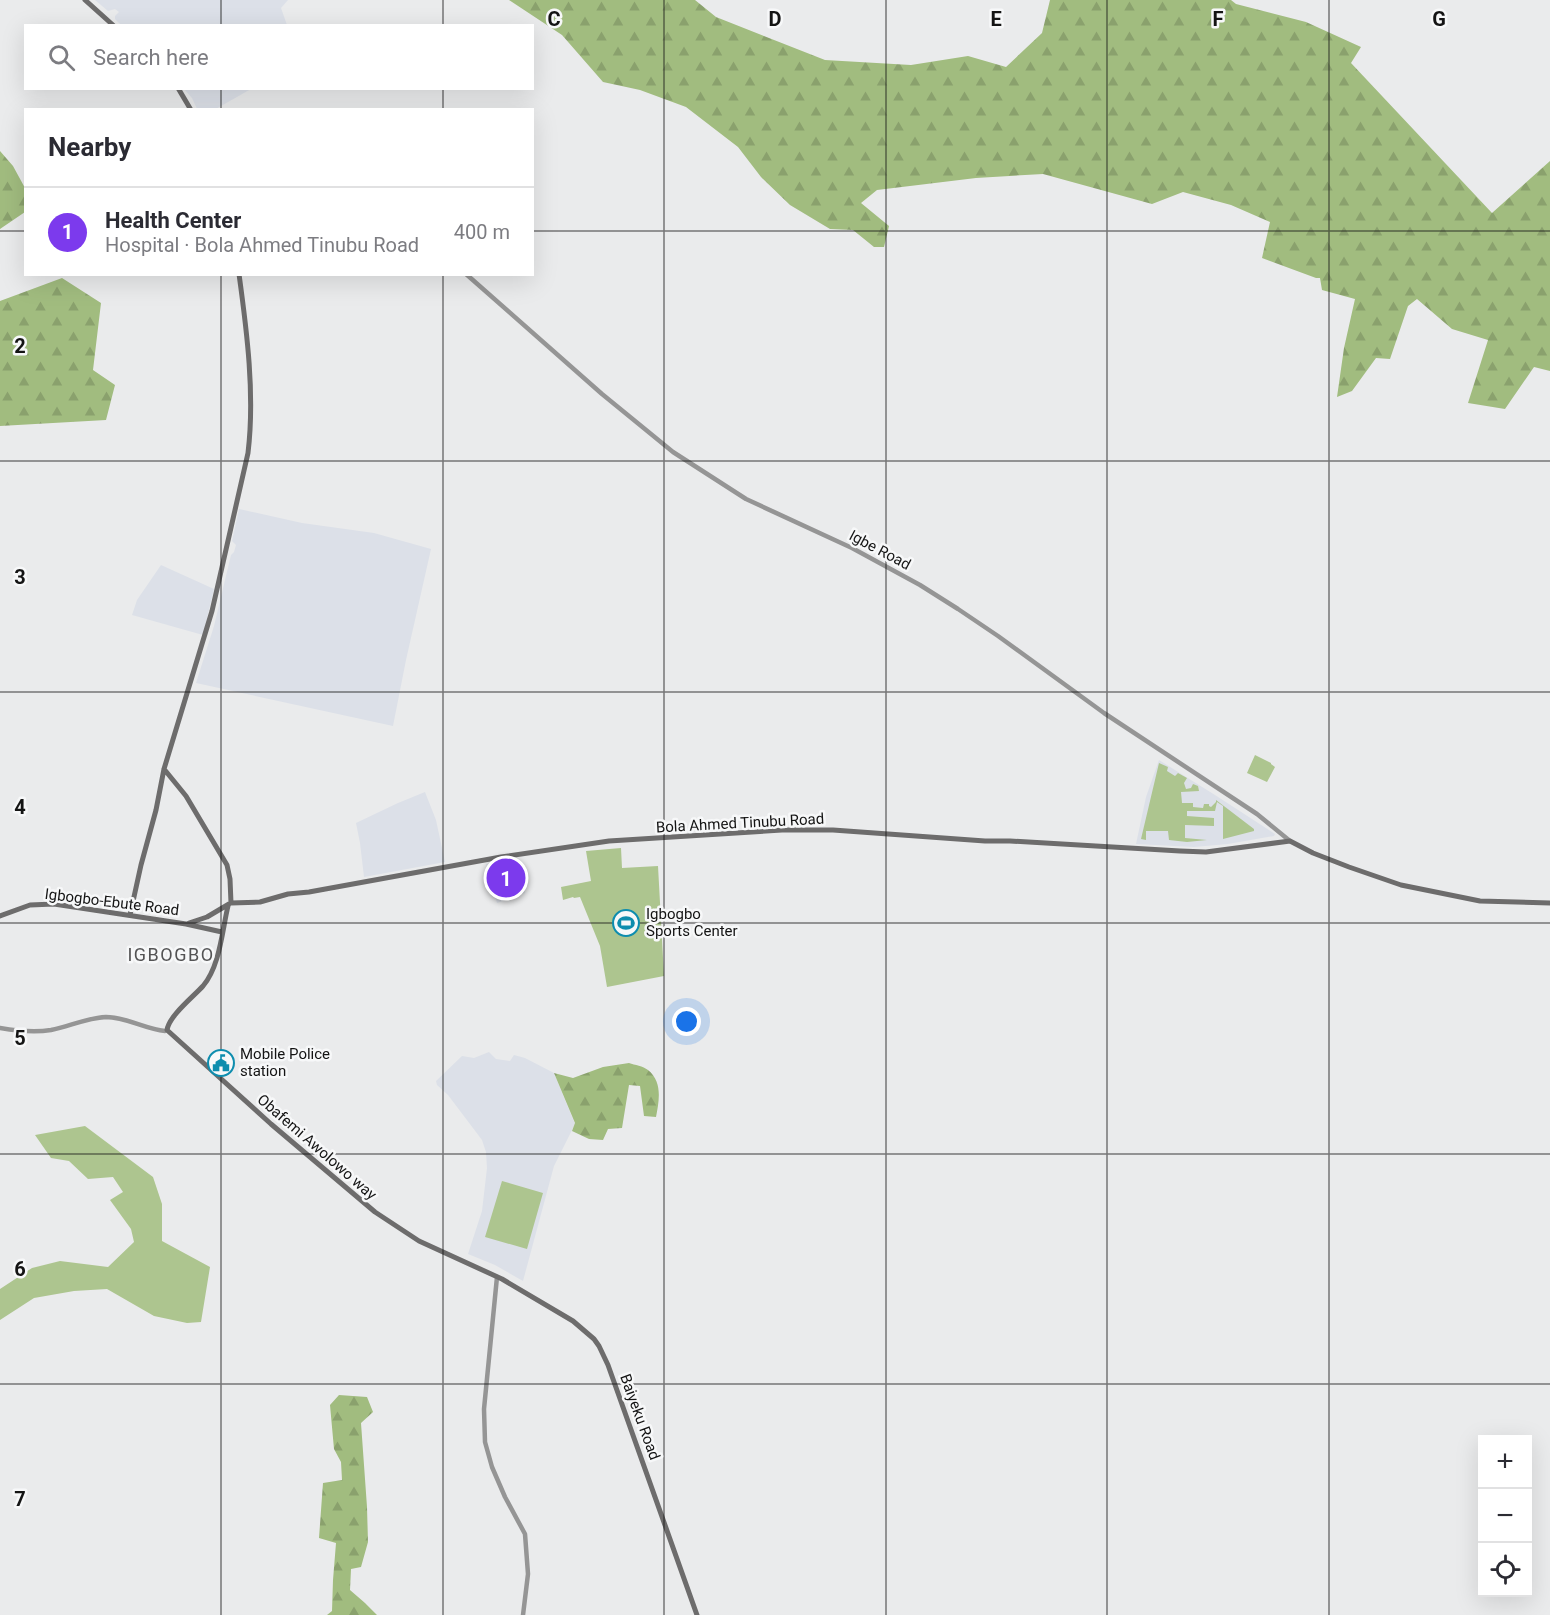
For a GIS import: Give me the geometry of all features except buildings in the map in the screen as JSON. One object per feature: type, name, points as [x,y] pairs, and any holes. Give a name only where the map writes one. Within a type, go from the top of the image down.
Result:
[{"type":"main road","points":[[85,0],[112,24]]},
{"type":"main road","points":[[179,90],[190,108]]},
{"type":"main road","points":[[130,915],[164,770],[212,611],[248,453],[249,373],[239,276]]},
{"type":"main road","name":"Obafemi Awolowo way","points":[[164,770],[186,796],[226,866],[231,892],[212,974],[193,998],[174,1016],[167,1029],[271,1124],[375,1212],[419,1241],[497,1277]]},
{"type":"main road","name":"Bola Ahmed Tinubu Road","points":[[229,904],[260,902],[288,894],[578,845],[766,830],[833,830],[985,841],[1206,852],[1290,841]]},
{"type":"main road","points":[[1290,841],[1340,864],[1401,885],[1480,902],[1550,903]]},
{"type":"main road","name":"Igbogbo-Ebute Road","points":[[0,916],[43,903],[186,924],[222,932]]},
{"type":"main road","name":"Igbogbo-Ebute Road","points":[[186,924],[229,904]]},
{"type":"main road","name":"Baiyeku Road","points":[[497,1277],[573,1321],[599,1346],[641,1454],[697,1615]]},
{"type":"street","name":"Igbe Road","points":[[468,276],[602,394],[673,452],[746,499],[852,548],[920,585],[998,636],[1104,713],[1257,814],[1290,841]]},
{"type":"street","points":[[0,1028],[32,1032],[52,1030],[94,1018],[109,1017],[165,1031]]},
{"type":"street","points":[[497,1277],[484,1409],[485,1442],[492,1467],[505,1497],[525,1534],[528,1574],[523,1615]]},
{"type":"shaded area","points":[[95,0],[288,0],[281,8],[287,24],[120,24],[115,19],[119,12],[115,9],[108,11]]},
{"type":"shaded area","points":[[185,90],[249,90],[218,108],[197,108]]},
{"type":"shaded area","points":[[239,509],[302,523],[374,533],[431,549],[393,726],[196,683],[214,626],[231,555],[236,545],[232,541]]},
{"type":"shaded area","points":[[161,565],[214,589],[203,635],[132,615],[137,600]]},
{"type":"shaded area","points":[[1159,760],[1275,834],[1274,836],[1194,847],[1136,844],[1146,797]]},
{"type":"shaded area","points":[[425,792],[436,820],[445,862],[364,877],[356,823]]},
{"type":"shaded area","points":[[519,860],[525,893],[497,903],[486,864]]},
{"type":"shaded area","points":[[489,1052],[496,1059],[510,1061],[514,1055],[525,1058],[554,1073],[575,1124],[554,1166],[523,1281],[495,1265],[468,1254],[482,1211],[487,1168],[486,1152],[482,1140],[436,1081],[462,1056],[474,1058]]},
{"type":"green space","points":[[509,0],[695,0],[716,17],[825,60],[911,65],[968,56],[1006,67],[1042,33],[1050,0],[1231,0],[1236,4],[1306,22],[1361,47],[1351,63],[1492,213],[1550,161],[1550,371],[1534,367],[1505,409],[1468,403],[1488,340],[1452,329],[1417,299],[1408,306],[1390,359],[1376,358],[1352,391],[1337,397],[1344,348],[1355,299],[1322,290],[1320,278],[1262,258],[1270,222],[1231,205],[1183,192],[1152,204],[1043,174],[976,178],[877,190],[861,203],[889,226],[884,247],[874,247],[853,230],[830,229],[790,205],[761,177],[738,147],[686,107],[640,90],[603,82],[562,35]]},
{"type":"green space","points":[[0,151],[13,166],[24,186],[24,213],[0,229]]},
{"type":"green space","points":[[62,278],[101,303],[93,370],[115,385],[106,420],[0,426],[0,301]]},
{"type":"green space","points":[[1255,755],[1275,767],[1267,782],[1247,773]]},
{"type":"green space","points":[[1159,763],[1168,767],[1167,771],[1175,776],[1178,773],[1187,778],[1184,783],[1186,789],[1191,788],[1193,784],[1198,786],[1199,791],[1181,792],[1182,803],[1193,803],[1193,807],[1203,808],[1204,804],[1209,804],[1211,807],[1216,800],[1254,831],[1223,839],[1223,806],[1217,802],[1215,811],[1187,811],[1187,816],[1214,818],[1214,826],[1185,825],[1185,838],[1207,840],[1187,842],[1169,840],[1168,831],[1146,831],[1146,840],[1141,839]]},
{"type":"green space","name":"Igbogbo Sports Center","points":[[621,848],[622,868],[658,866],[664,976],[607,987],[600,946],[580,897],[563,900],[561,887],[591,881],[586,851]]},
{"type":"green space","points":[[629,1063],[646,1069],[656,1080],[659,1092],[656,1117],[644,1116],[640,1086],[629,1085],[622,1128],[608,1129],[603,1140],[589,1139],[572,1131],[575,1123],[554,1073],[573,1078],[603,1067]]},
{"type":"green space","points":[[85,1126],[153,1177],[162,1204],[162,1241],[210,1267],[201,1322],[187,1323],[154,1316],[107,1289],[74,1291],[34,1298],[0,1320],[0,1289],[32,1268],[60,1261],[108,1267],[134,1242],[131,1229],[110,1200],[123,1192],[113,1177],[88,1179],[69,1161],[51,1158],[35,1135]]},
{"type":"green space","points":[[502,1181],[543,1193],[527,1249],[485,1237]]},
{"type":"green space","points":[[339,1395],[367,1397],[373,1412],[361,1423],[368,1542],[361,1567],[351,1569],[350,1590],[377,1615],[327,1615],[332,1611],[336,1543],[319,1538],[323,1483],[342,1480],[341,1462],[334,1449],[330,1405]]},
{"type":"place","name":"Health Center","points":[[506,878]]},
{"type":"place","name":"Igbogbo Sports Center","points":[[626,923]]},
{"type":"place","name":"Mobile Police station","points":[[221,1063]]},
{"type":"district","name":"IGBOGBO","points":[[171,955]]}]
